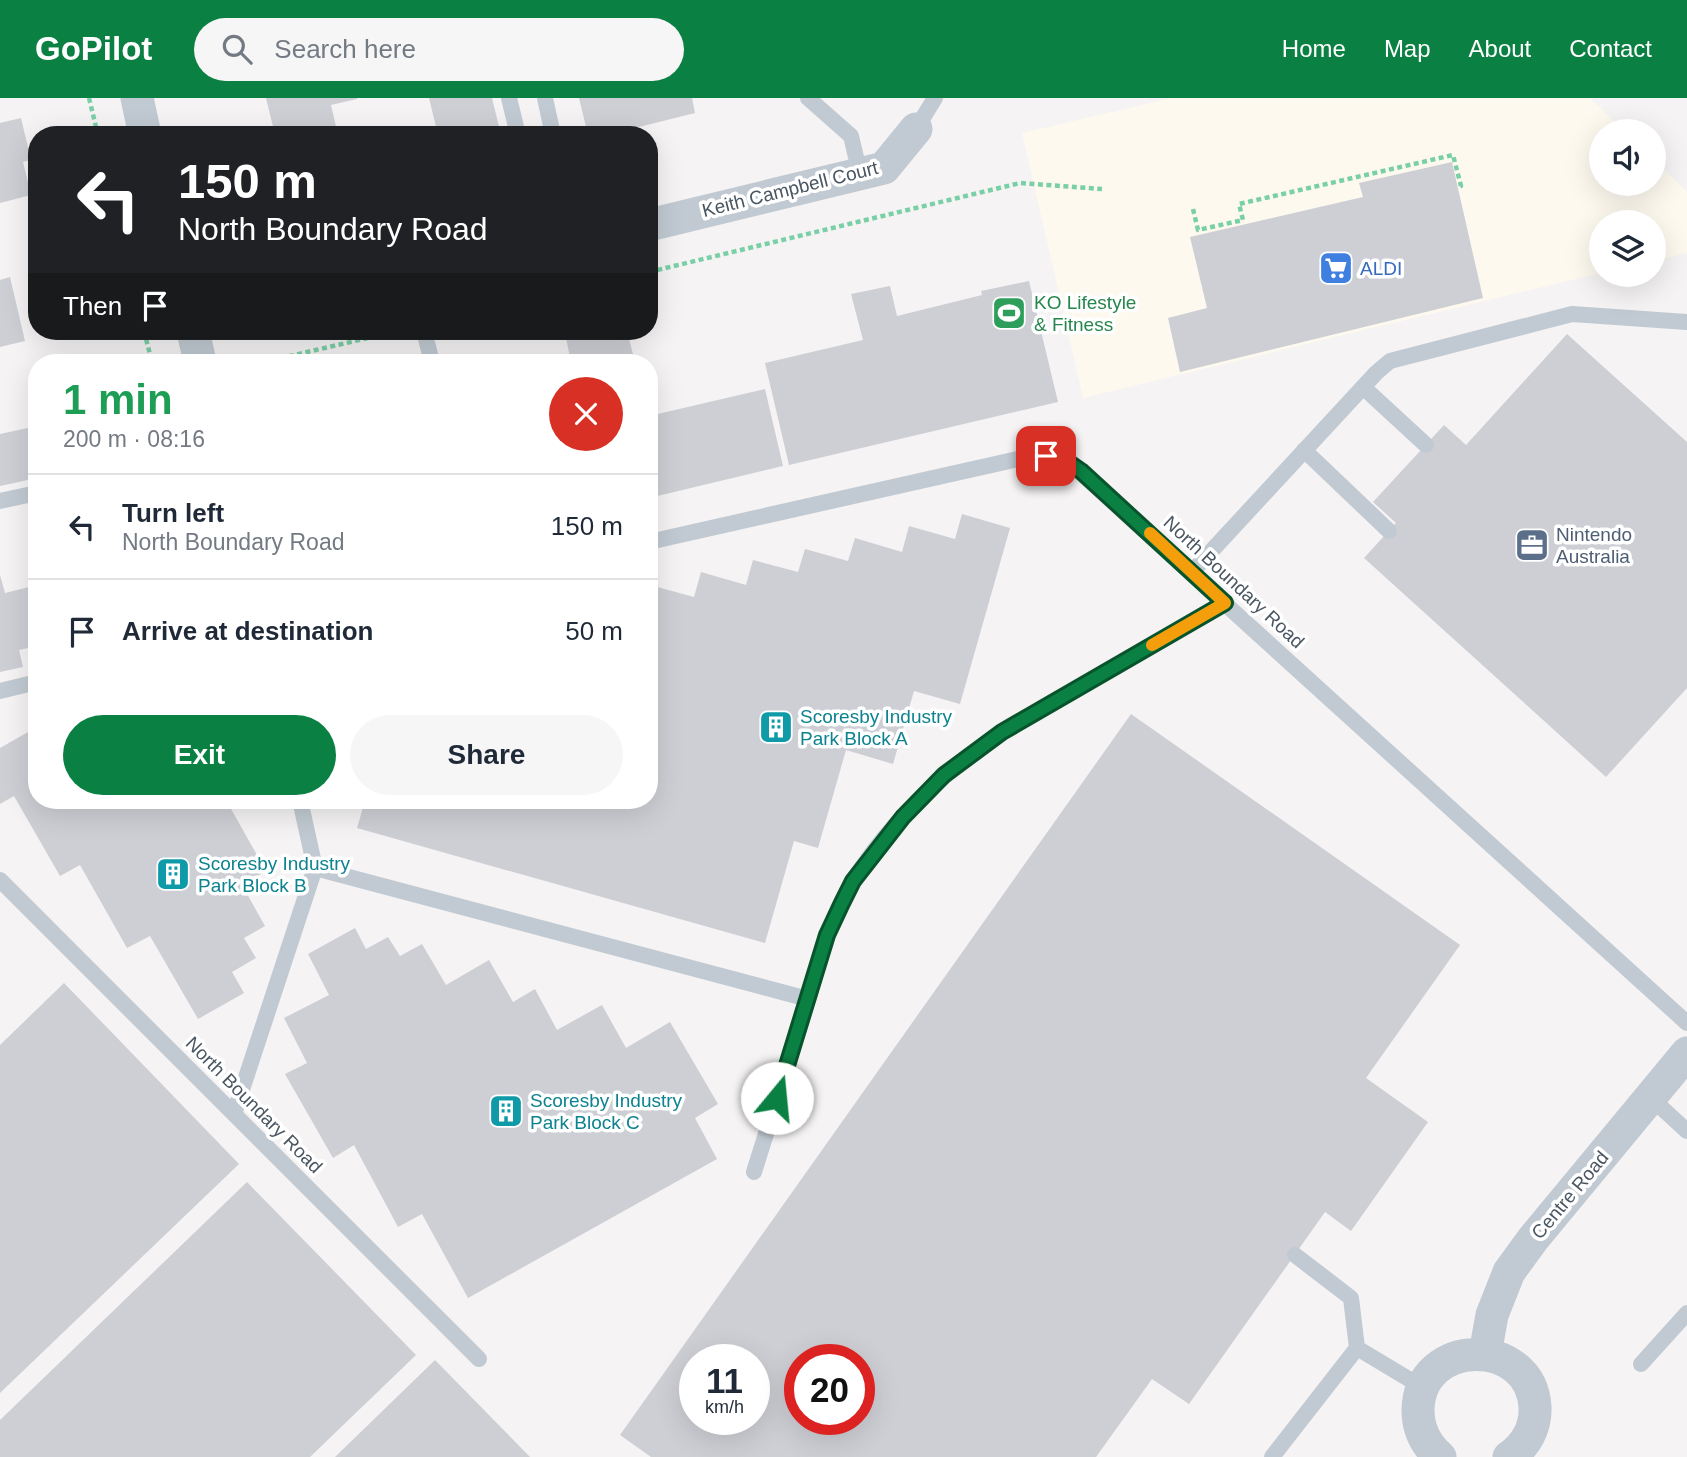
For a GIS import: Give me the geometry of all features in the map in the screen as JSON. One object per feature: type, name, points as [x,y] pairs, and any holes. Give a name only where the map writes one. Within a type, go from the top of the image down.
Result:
[{"type":"street","points":[[137,98],[143,126]]},
{"type":"street","name":"Keith Campbell Court","points":[[658,223],[884,167],[916,130]]},
{"type":"street","name":"Centre Road","points":[[1485,1354],[1492,1315],[1509,1272],[1687,1053]]},
{"type":"street","points":[[1440,1457],[1422,1434],[1418,1421],[1418,1401],[1422,1387],[1433,1371],[1446,1361],[1465,1354],[1485,1354],[1503,1359],[1519,1371],[1530,1387],[1535,1406],[1532,1426],[1525,1443],[1509,1457]]},
{"type":"lane","points":[[509,98],[516,126]]},
{"type":"lane","points":[[545,98],[551,126]]},
{"type":"lane","points":[[808,98],[851,136],[860,173]]},
{"type":"lane","points":[[916,130],[935,98]]},
{"type":"lane","points":[[1192,572],[1390,361],[1572,314],[1687,322]]},
{"type":"lane","points":[[1363,387],[1426,445]]},
{"type":"lane","points":[[1304,450],[1389,531]]},
{"type":"lane","name":"North Boundary Road","points":[[658,540],[1031,456],[1046,456],[1071,464],[1687,1023]]},
{"type":"lane","points":[[0,502],[28,496]]},
{"type":"lane","points":[[754,1172],[827,935],[853,881],[903,817],[944,775],[1002,732],[1225,603]]},
{"type":"lane","points":[[0,691],[28,684]]},
{"type":"lane","points":[[234,1114],[315,868],[302,809]]},
{"type":"lane","points":[[315,868],[808,999]]},
{"type":"lane","name":"North Boundary Road","points":[[0,880],[479,1360]]},
{"type":"lane","points":[[1651,1098],[1687,1131]]},
{"type":"lane","points":[[1272,1457],[1357,1348],[1351,1298],[1294,1255]]},
{"type":"lane","points":[[1642,1364],[1687,1313]]},
{"type":"lane","points":[[1357,1348],[1422,1387]]},
{"type":"path","points":[[89,98],[95,126]]},
{"type":"path","points":[[1193,209],[1198,230],[1243,220],[1239,204],[1453,155],[1461,186],[1457,187]]},
{"type":"path","points":[[658,270],[1020,183],[1102,189]]},
{"type":"path","points":[[299,354],[359,340]]},
{"type":"shaded area","points":[[1172,98],[1590,98],[1612,119],[1589,119],[1589,196],[1666,196],[1666,172],[1687,192],[1687,253],[1666,258],[1666,210],[1589,210],[1589,276],[1083,398],[1022,133]]},
{"type":"building","points":[[266,98],[357,98],[331,105],[336,126],[273,126]]},
{"type":"building","points":[[429,98],[492,98],[499,126],[436,126]]},
{"type":"building","points":[[579,98],[692,98],[695,113],[643,126],[586,126]]},
{"type":"building","points":[[21,118],[28,147],[28,161],[23,162],[28,196],[0,203],[0,123]]},
{"type":"building","name":"ALDI","points":[[1452,162],[1483,298],[1180,372],[1168,318],[1207,308],[1190,237],[1363,197],[1359,183]]},
{"type":"building","points":[[10,277],[25,341],[0,347],[0,280]]},
{"type":"building","points":[[1029,281],[1058,402],[789,465],[765,363],[863,340],[851,294],[890,286],[897,316],[982,295],[981,291]]},
{"type":"building","name":"Nintendo Australia","points":[[1567,334],[1687,442],[1687,688],[1606,777],[1364,558],[1396,523],[1373,502],[1444,425],[1466,445]]},
{"type":"building","points":[[566,340],[629,340],[633,354],[569,354]]},
{"type":"building","points":[[765,389],[783,466],[658,496],[658,414]]},
{"type":"building","points":[[28,428],[28,480],[0,486],[0,434]]},
{"type":"building","name":"Scoresby Industry Park Block A","points":[[962,514],[1010,528],[960,704],[914,691],[893,764],[846,750],[818,848],[794,841],[765,943],[357,828],[363,809],[658,809],[658,587],[694,597],[701,572],[746,585],[753,560],[798,572],[805,549],[848,561],[855,538],[902,552],[909,526],[955,539]]},
{"type":"building","points":[[0,575],[5,593],[28,587],[28,648],[19,650],[23,667],[0,672]]},
{"type":"building","points":[[1131,714],[1460,945],[1366,1078],[1428,1122],[1351,1231],[1325,1212],[1189,1404],[1152,1379],[1096,1457],[651,1457],[620,1435],[679,1352],[679,1435],[770,1435],[770,1344],[684,1344]]},
{"type":"building","name":"Scoresby Industry Park Block B","points":[[28,732],[28,809],[231,809],[266,871],[242,885],[265,926],[244,938],[256,958],[232,972],[244,993],[198,1019],[150,936],[127,948],[80,865],[60,876],[14,796],[0,804],[0,748]]},
{"type":"building","name":"Scoresby Industry Park Block C","points":[[355,928],[366,949],[388,937],[400,956],[422,944],[446,985],[489,960],[513,1002],[535,989],[557,1030],[602,1005],[626,1048],[670,1022],[718,1104],[695,1118],[717,1159],[468,1298],[422,1214],[398,1227],[354,1145],[333,1158],[285,1074],[307,1063],[284,1018],[329,995],[308,954]]},
{"type":"building","points":[[64,983],[239,1164],[0,1393],[0,1045]]},
{"type":"building","points":[[247,1182],[416,1355],[310,1457],[0,1457],[0,1420]]},
{"type":"building","points":[[435,1360],[530,1457],[335,1457]]},
{"type":"slow traffic","points":[[1150,533],[1225,603],[1152,645]]},
{"type":"place","name":"ALDI","points":[[1336,268]]},
{"type":"place","name":"KO Lifestyle & Fitness","points":[[1009,313]]},
{"type":"place","name":"Nintendo Australia","points":[[1532,545]]},
{"type":"place","name":"Scoresby Industry Park Block A","points":[[776,727]]},
{"type":"place","name":"Scoresby Industry Park Block B","points":[[173,874]]},
{"type":"place","name":"Scoresby Industry Park Block C","points":[[506,1111]]},
{"type":"route","points":[[777,1098],[827,935],[853,881],[903,817],[944,775],[1002,732],[1225,603],[1081,471],[1071,464],[1046,456]]}]
